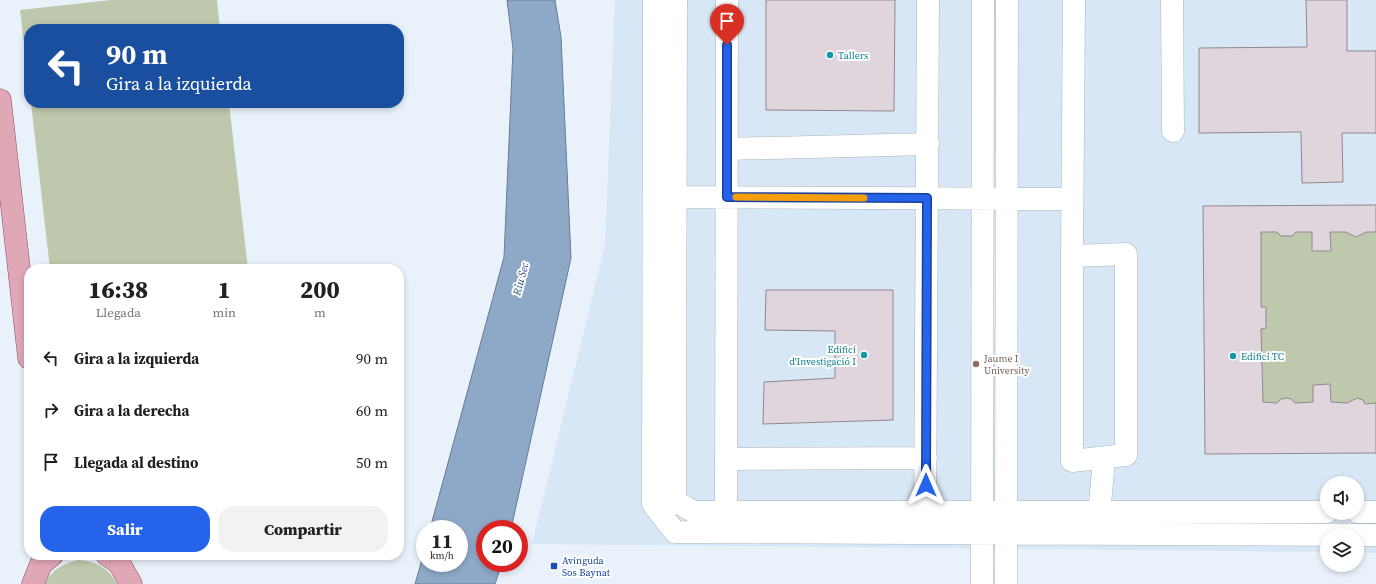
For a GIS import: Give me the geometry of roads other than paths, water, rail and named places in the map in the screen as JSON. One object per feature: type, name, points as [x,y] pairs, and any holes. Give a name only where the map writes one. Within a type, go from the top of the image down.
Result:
[{"type":"main road","points":[[0,100],[24,314]]},
{"type":"main road","points":[[33,584],[44,560]]},
{"type":"main road","points":[[114,560],[119,563],[131,584]]},
{"type":"street","points":[[654,0],[653,504],[675,532],[726,522],[925,523],[982,534],[1376,535]]},
{"type":"street","points":[[676,0],[675,501],[694,512],[726,522]]},
{"type":"street","points":[[726,522],[727,0]]},
{"type":"street","points":[[925,523],[928,0]]},
{"type":"street","points":[[982,584],[983,0]]},
{"type":"street","points":[[1006,584],[1007,0]]},
{"type":"street","points":[[1072,256],[1126,254],[1126,455],[1104,459],[1072,461],[1071,198],[1074,0]]},
{"type":"street","points":[[1172,0],[1173,131]]},
{"type":"street","points":[[727,149],[928,144]]},
{"type":"street","points":[[654,197],[1071,198]]},
{"type":"street","points":[[726,459],[926,458]]},
{"type":"street","points":[[1098,534],[1104,459]]},
{"type":"street","points":[[925,523],[982,512],[1320,512]]},
{"type":"street","points":[[1364,512],[1376,512]]},
{"type":"water","name":"Riu Sec","points":[[507,0],[555,0],[561,37],[571,258],[513,520],[476,520],[476,572],[499,572],[495,584],[415,584],[418,572],[468,572],[468,520],[432,520],[504,257],[513,49]]},
{"type":"place","name":"Tallers","points":[[830,55]]},
{"type":"place","name":"Edifici d'Investigació I","points":[[864,355]]},
{"type":"place","name":"Edifici TC","points":[[1233,356]]},
{"type":"place","name":"Jaume I University","points":[[976,364]]},
{"type":"place","name":"Avinguda Sos Baynat","points":[[554,566]]}]
